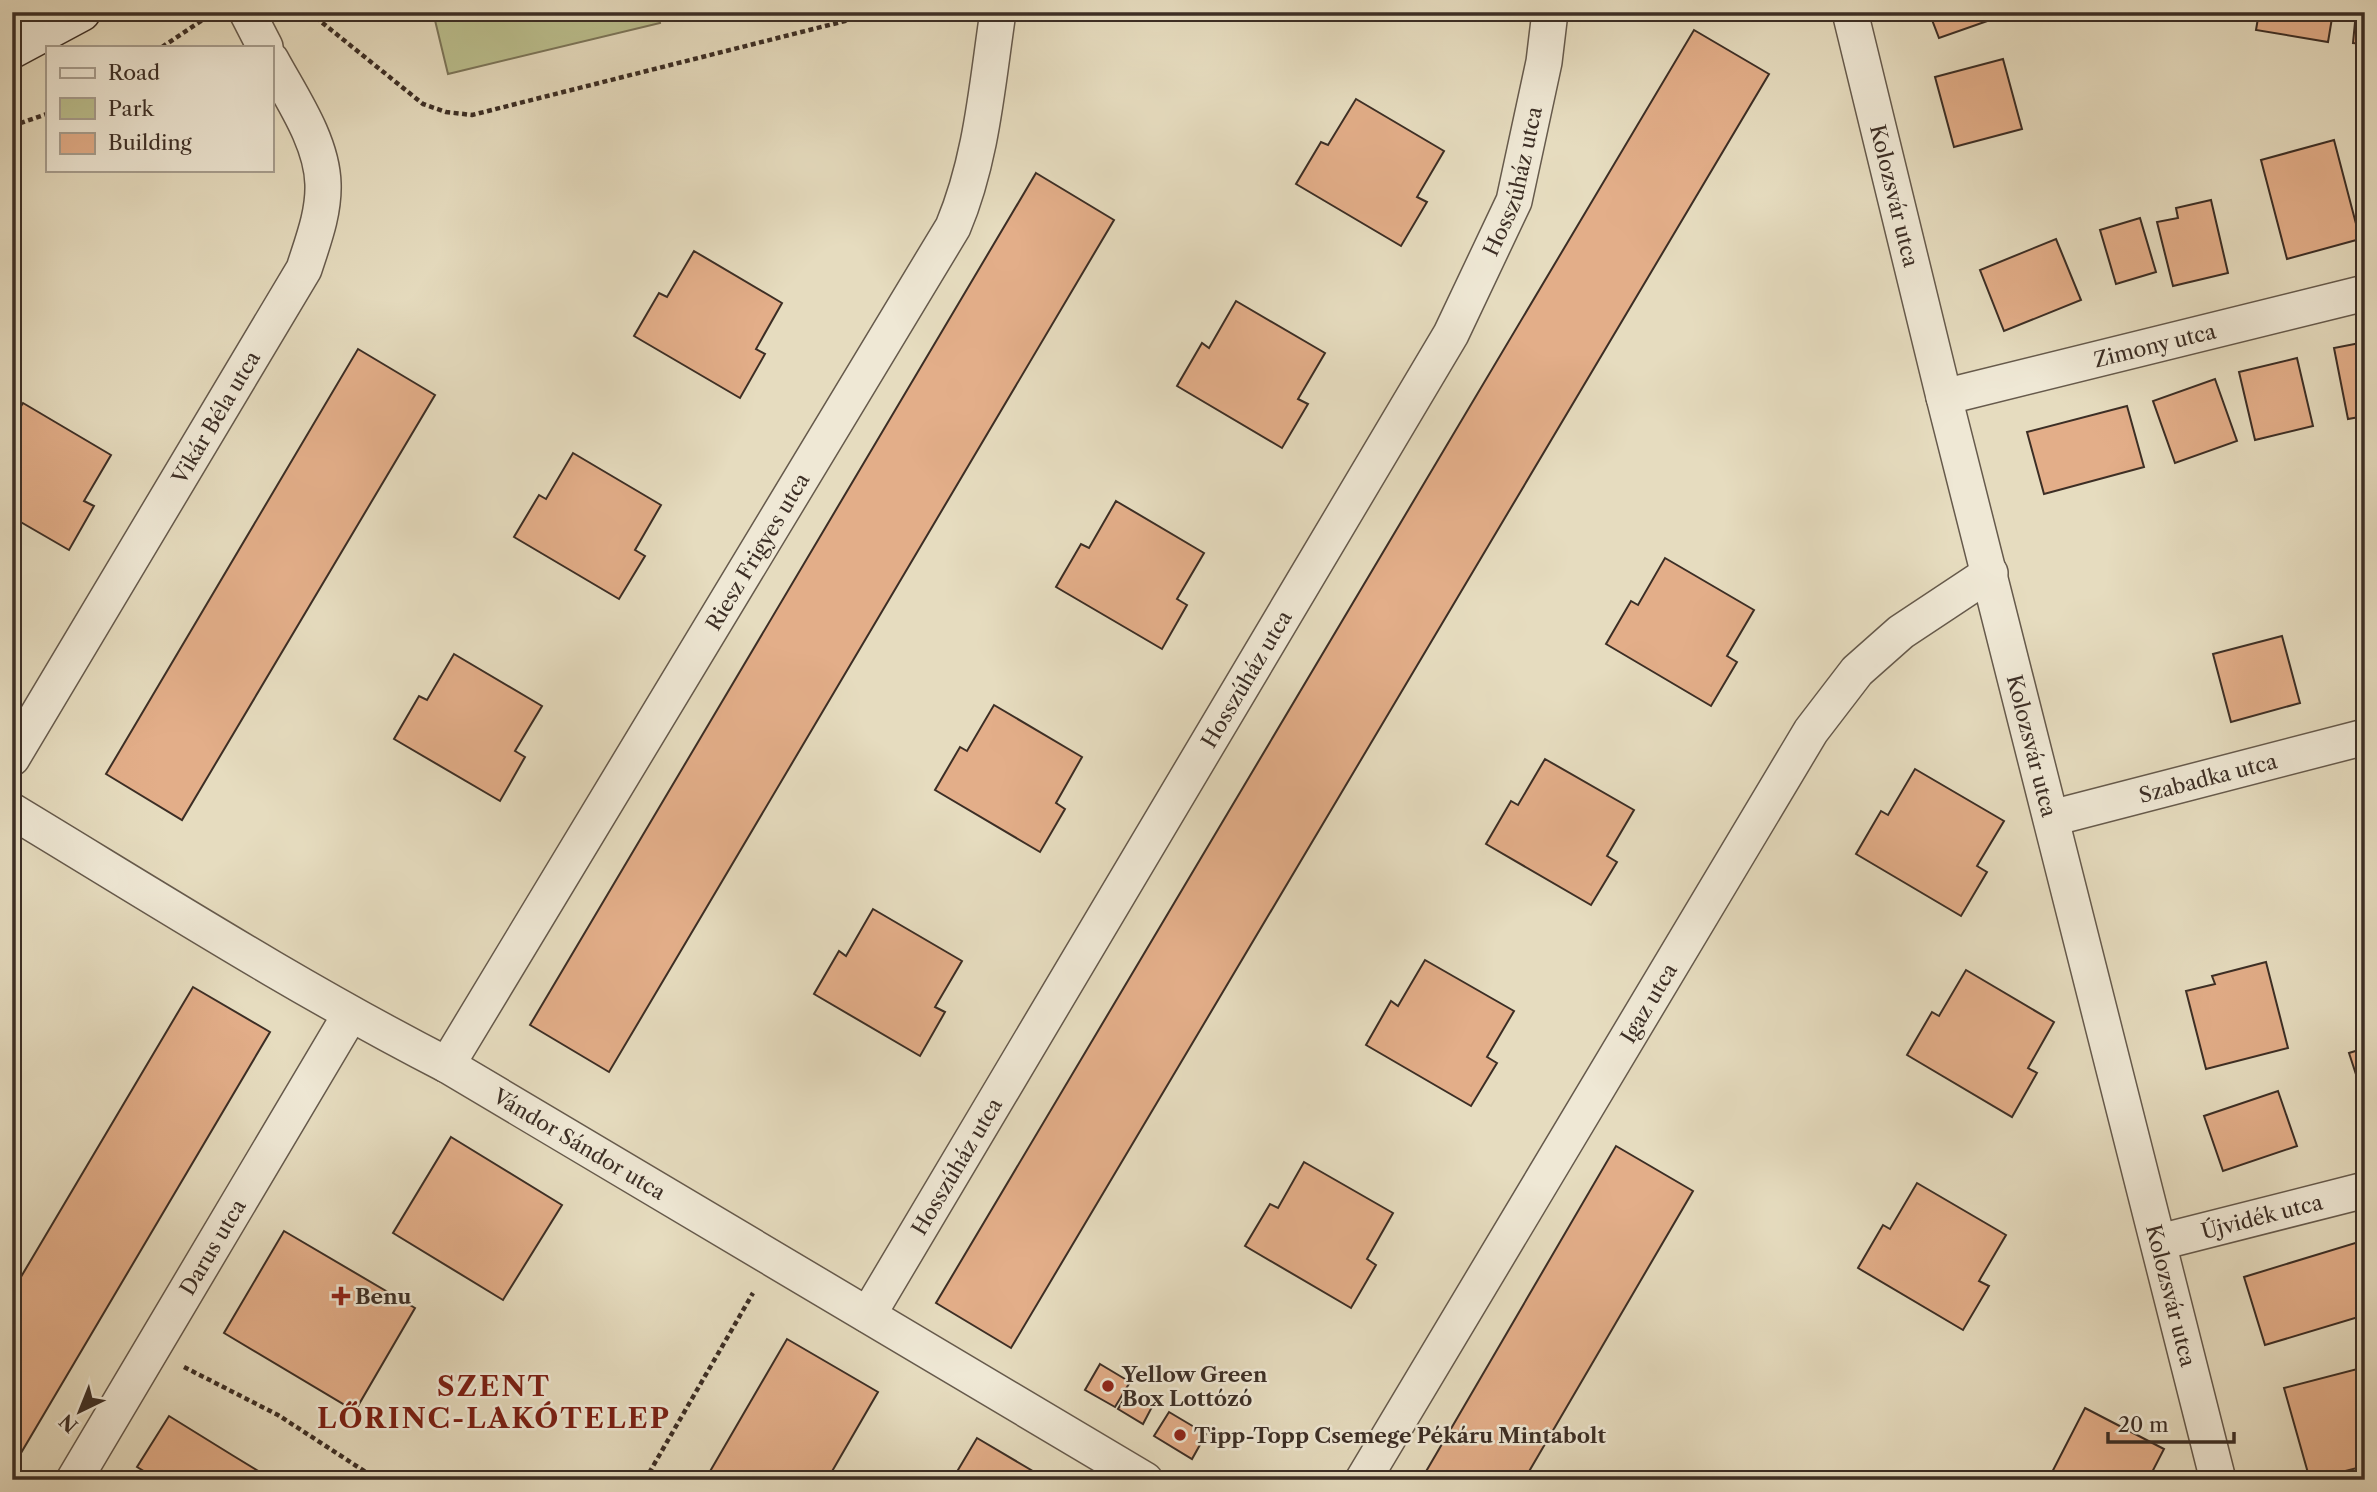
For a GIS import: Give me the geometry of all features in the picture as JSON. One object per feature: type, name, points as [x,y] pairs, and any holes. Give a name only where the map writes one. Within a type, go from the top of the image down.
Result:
[{"type":"street","points":[[12,49],[81,12]]},
{"type":"street","points":[[247,12],[264,46]]},
{"type":"street","name":"Riesz Frigyes utca","points":[[447,1065],[953,226],[967,193],[978,152],[998,12]]},
{"type":"street","name":"Hosszúház utca","points":[[868,1315],[1451,334],[1514,201],[1544,62],[1550,12]]},
{"type":"street","name":"Kolozsvár utca","points":[[1850,12],[1944,397],[2160,1242],[2218,1480]]},
{"type":"street","name":"Vikár Béla utca","points":[[12,758],[303,269],[319,224],[323,184],[317,149],[273,64]]},
{"type":"street","name":"Zimony utca","points":[[1944,397],[2365,293]]},
{"type":"street","name":"Igaz utca","points":[[1363,1480],[1811,731],[1857,671],[1901,632],[1990,573]]},
{"type":"street","name":"Szabadka utca","points":[[2052,818],[2365,737]]},
{"type":"street","name":"Vándor Sándor utca","points":[[12,811],[350,1015],[447,1065],[1144,1480]]},
{"type":"street","name":"Darus utca","points":[[74,1480],[350,1015]]},
{"type":"street","name":"Újvidék utca","points":[[2160,1242],[2365,1190]]},
{"type":"path","points":[[163,46],[213,12]]},
{"type":"path","points":[[309,12],[423,104],[446,112],[472,115],[845,21],[858,12]]},
{"type":"path","points":[[12,126],[46,114]]},
{"type":"path","points":[[645,1480],[773,1259]]},
{"type":"path","points":[[152,1350],[278,1415],[378,1480]]},
{"type":"green space","points":[[433,12],[658,12],[660,23],[448,74]]},
{"type":"building","points":[[1929,12],[2013,12],[1939,38]]},
{"type":"building","points":[[2259,12],[2333,12],[2328,42],[2256,30]]},
{"type":"building","points":[[2356,12],[2365,12],[2365,44],[2353,43]]},
{"type":"building","points":[[1694,30],[1769,74],[1011,1348],[936,1303]]},
{"type":"building","points":[[2003,59],[2022,129],[1954,147],[1935,77]]},
{"type":"building","points":[[1356,99],[1444,151],[1417,197],[1427,202],[1401,246],[1296,184],[1321,142],[1328,145]]},
{"type":"building","points":[[2334,140],[2360,239],[2287,259],[2261,160]]},
{"type":"building","points":[[1036,173],[1114,220],[609,1072],[530,1025]]},
{"type":"building","points":[[2211,200],[2228,273],[2173,286],[2157,222],[2178,218],[2176,208]]},
{"type":"building","points":[[2140,218],[2156,272],[2116,284],[2100,230]]},
{"type":"building","points":[[2056,239],[2081,300],[2004,331],[1980,270]]},
{"type":"building","points":[[694,251],[782,303],[756,349],[765,354],[740,398],[634,336],[659,293],[667,297]]},
{"type":"building","points":[[1236,301],[1325,353],[1298,399],[1308,404],[1282,448],[1177,386],[1202,343],[1209,348]]},
{"type":"building","points":[[2365,342],[2365,416],[2348,419],[2334,348]]},
{"type":"building","points":[[358,349],[435,395],[182,820],[106,774]]},
{"type":"building","points":[[2297,358],[2313,426],[2255,440],[2239,372]]},
{"type":"building","points":[[2215,379],[2237,441],[2175,463],[2153,401]]},
{"type":"building","points":[[23,403],[111,455],[84,501],[94,506],[69,550],[12,517],[12,421]]},
{"type":"building","points":[[2127,406],[2144,467],[2044,494],[2027,432]]},
{"type":"building","points":[[573,453],[661,505],[635,550],[645,556],[619,599],[514,537],[539,495],[546,499]]},
{"type":"building","points":[[1116,501],[1204,553],[1177,599],[1187,605],[1162,649],[1056,587],[1081,544],[1089,548]]},
{"type":"building","points":[[1665,558],[1754,610],[1727,656],[1737,662],[1711,706],[1606,644],[1631,601],[1638,605]]},
{"type":"building","points":[[2282,636],[2300,703],[2231,722],[2213,654]]},
{"type":"building","points":[[454,654],[542,706],[515,751],[525,757],[500,801],[394,739],[419,696],[427,700]]},
{"type":"building","points":[[994,705],[1082,757],[1056,803],[1065,809],[1040,852],[935,790],[960,747],[967,751]]},
{"type":"building","points":[[1545,759],[1634,810],[1607,856],[1617,862],[1591,905],[1486,844],[1511,801],[1518,805]]},
{"type":"building","points":[[1915,769],[2004,821],[1977,866],[1987,872],[1961,916],[1856,854],[1881,811],[1888,815]]},
{"type":"building","points":[[873,909],[962,961],[935,1007],[945,1012],[920,1056],[814,994],[839,951],[846,956]]},
{"type":"building","points":[[1425,960],[1514,1011],[1487,1057],[1497,1063],[1471,1106],[1366,1045],[1391,1001],[1398,1006]]},
{"type":"building","points":[[2266,962],[2288,1048],[2206,1069],[2186,991],[2215,984],[2212,976]]},
{"type":"building","points":[[1966,970],[2054,1022],[2028,1068],[2037,1073],[2012,1117],[1907,1055],[1932,1012],[1939,1016]]},
{"type":"building","points":[[193,987],[270,1032],[18,1458],[12,1454],[12,1292]]},
{"type":"building","points":[[2365,1048],[2365,1102],[2349,1053]]},
{"type":"building","points":[[2278,1091],[2297,1146],[2223,1171],[2204,1116]]},
{"type":"building","points":[[451,1137],[562,1205],[503,1300],[393,1233]]},
{"type":"building","points":[[1616,1146],[1693,1191],[1524,1480],[1421,1480]]},
{"type":"building","points":[[1304,1162],[1393,1213],[1367,1259],[1376,1265],[1351,1308],[1245,1246],[1270,1204],[1278,1208]]},
{"type":"building","points":[[1917,1183],[2006,1235],[1979,1281],[1989,1286],[1963,1330],[1858,1268],[1883,1225],[1890,1229]]},
{"type":"building","points":[[284,1231],[415,1308],[355,1411],[224,1333]]},
{"type":"building","points":[[2365,1240],[2365,1315],[2265,1345],[2244,1277]]},
{"type":"building","points":[[787,1339],[878,1392],[827,1480],[705,1480]]},
{"type":"building","name":"Yellow Green Box Lottózó","points":[[1100,1364],[1130,1382],[1115,1407],[1085,1390]]},
{"type":"building","points":[[2365,1367],[2365,1466],[2310,1480],[2284,1388]]},
{"type":"building","points":[[1129,1391],[1153,1405],[1143,1424],[1118,1409]]},
{"type":"building","points":[[2085,1408],[2164,1449],[2148,1480],[2048,1480]]},
{"type":"building","name":"Tipp-Topp Csemege Pékáru Mintabolt","points":[[1169,1412],[1206,1434],[1192,1459],[1154,1436]]},
{"type":"building","points":[[169,1416],[273,1480],[159,1480],[137,1467]]},
{"type":"building","points":[[977,1438],[1048,1480],[952,1480]]},
{"type":"place","name":"Benu","points":[[341,1296]]},
{"type":"place","name":"Yellow Green Box Lottózó","points":[[1108,1386]]},
{"type":"place","name":"Tipp-Topp Csemege Pékáru Mintabolt","points":[[1180,1435]]},
{"type":"district","name":"SZENT LŐRINC-LAKÓTELEP","points":[[494,1402]]}]
